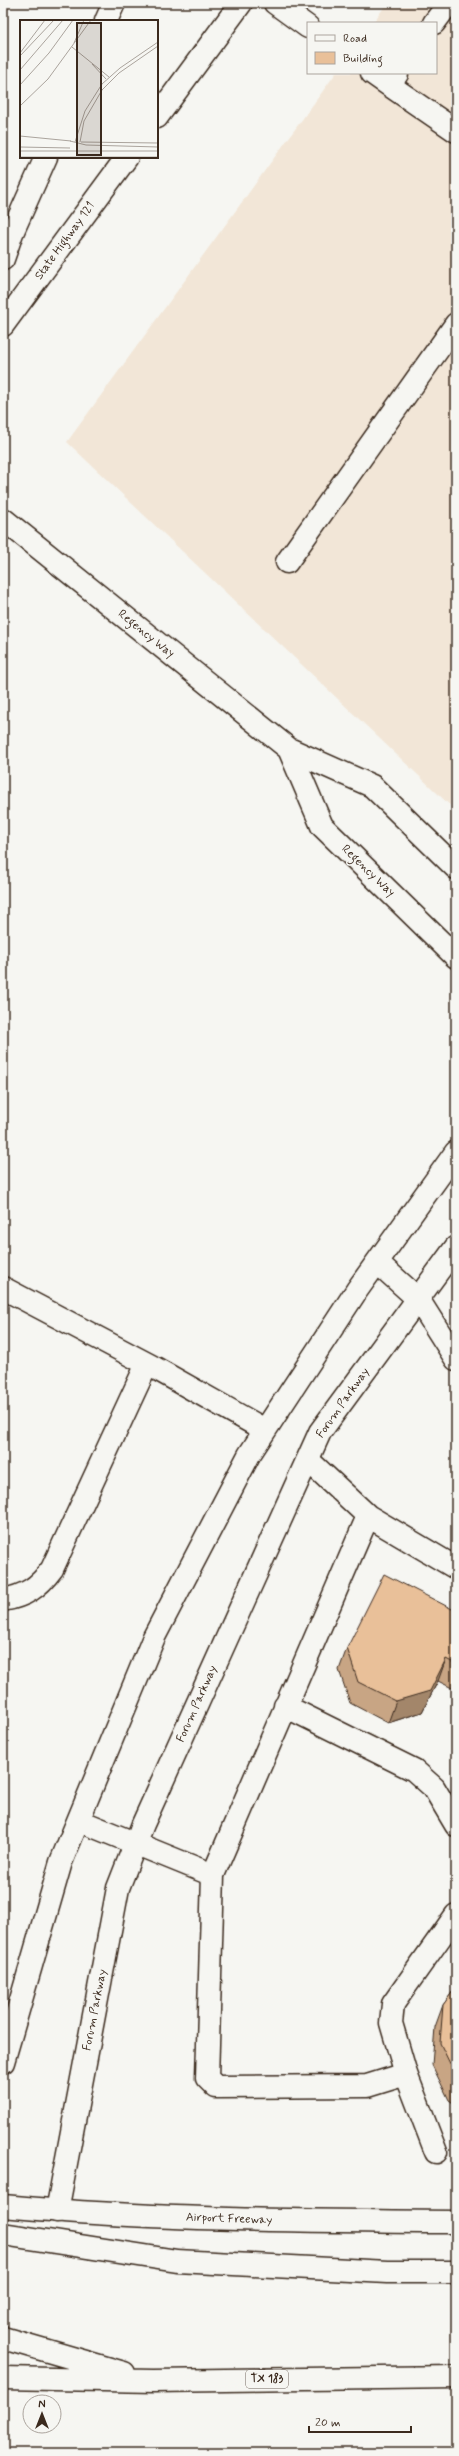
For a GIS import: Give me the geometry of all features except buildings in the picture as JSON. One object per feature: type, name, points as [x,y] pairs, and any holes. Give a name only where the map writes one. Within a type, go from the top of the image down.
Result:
[{"type":"main road","points":[[106,20],[114,3]]},
{"type":"main road","points":[[158,116],[241,3]]},
{"type":"main road","points":[[275,3],[307,26]]},
{"type":"main road","points":[[435,22],[449,3]]},
{"type":"main road","points":[[386,77],[456,131]]},
{"type":"main road","points":[[3,259],[12,233],[46,158]]},
{"type":"main road","name":"State Highway 121","points":[[3,325],[126,158]]},
{"type":"main road","points":[[287,562],[456,324]]},
{"type":"main road","name":"Regency Way","points":[[3,518],[289,750],[372,786],[456,868]]},
{"type":"main road","name":"Regency Way","points":[[289,750],[322,826],[456,957]]},
{"type":"main road","points":[[3,2062],[61,1862],[80,1820],[154,1637],[249,1455],[377,1262],[456,1152]]},
{"type":"main road","name":"Forum Parkway","points":[[57,2211],[118,1888],[135,1844],[320,1432],[456,1247]]},
{"type":"main road","points":[[377,1262],[418,1299],[456,1359]]},
{"type":"main road","points":[[3,1288],[147,1364],[265,1430]]},
{"type":"main road","points":[[3,1600],[31,1592],[43,1581],[52,1569],[147,1364]]},
{"type":"main road","points":[[308,1460],[368,1516],[456,1568]]},
{"type":"main road","points":[[368,1516],[213,1875],[207,2078],[210,2083],[216,2087],[367,2086],[406,2074]]},
{"type":"main road","points":[[285,1706],[414,1770],[434,1788],[456,1825]]},
{"type":"main road","points":[[80,1820],[213,1875]]},
{"type":"main road","points":[[436,2152],[406,2074],[391,2023],[394,2004],[456,1915]]},
{"type":"main road","name":"Airport Freeway","points":[[3,2206],[57,2211],[268,2221],[456,2222]]},
{"type":"main road","points":[[3,2234],[177,2261],[387,2272],[456,2272]]},
{"type":"main road","points":[[3,2338],[154,2382]]},
{"type":"main road","name":"TX 183","points":[[3,2378],[154,2382],[456,2377]]},
{"type":"shaded area","points":[[387,3],[456,3],[456,811],[67,442],[335,74],[437,74],[437,22],[374,22]]}]
